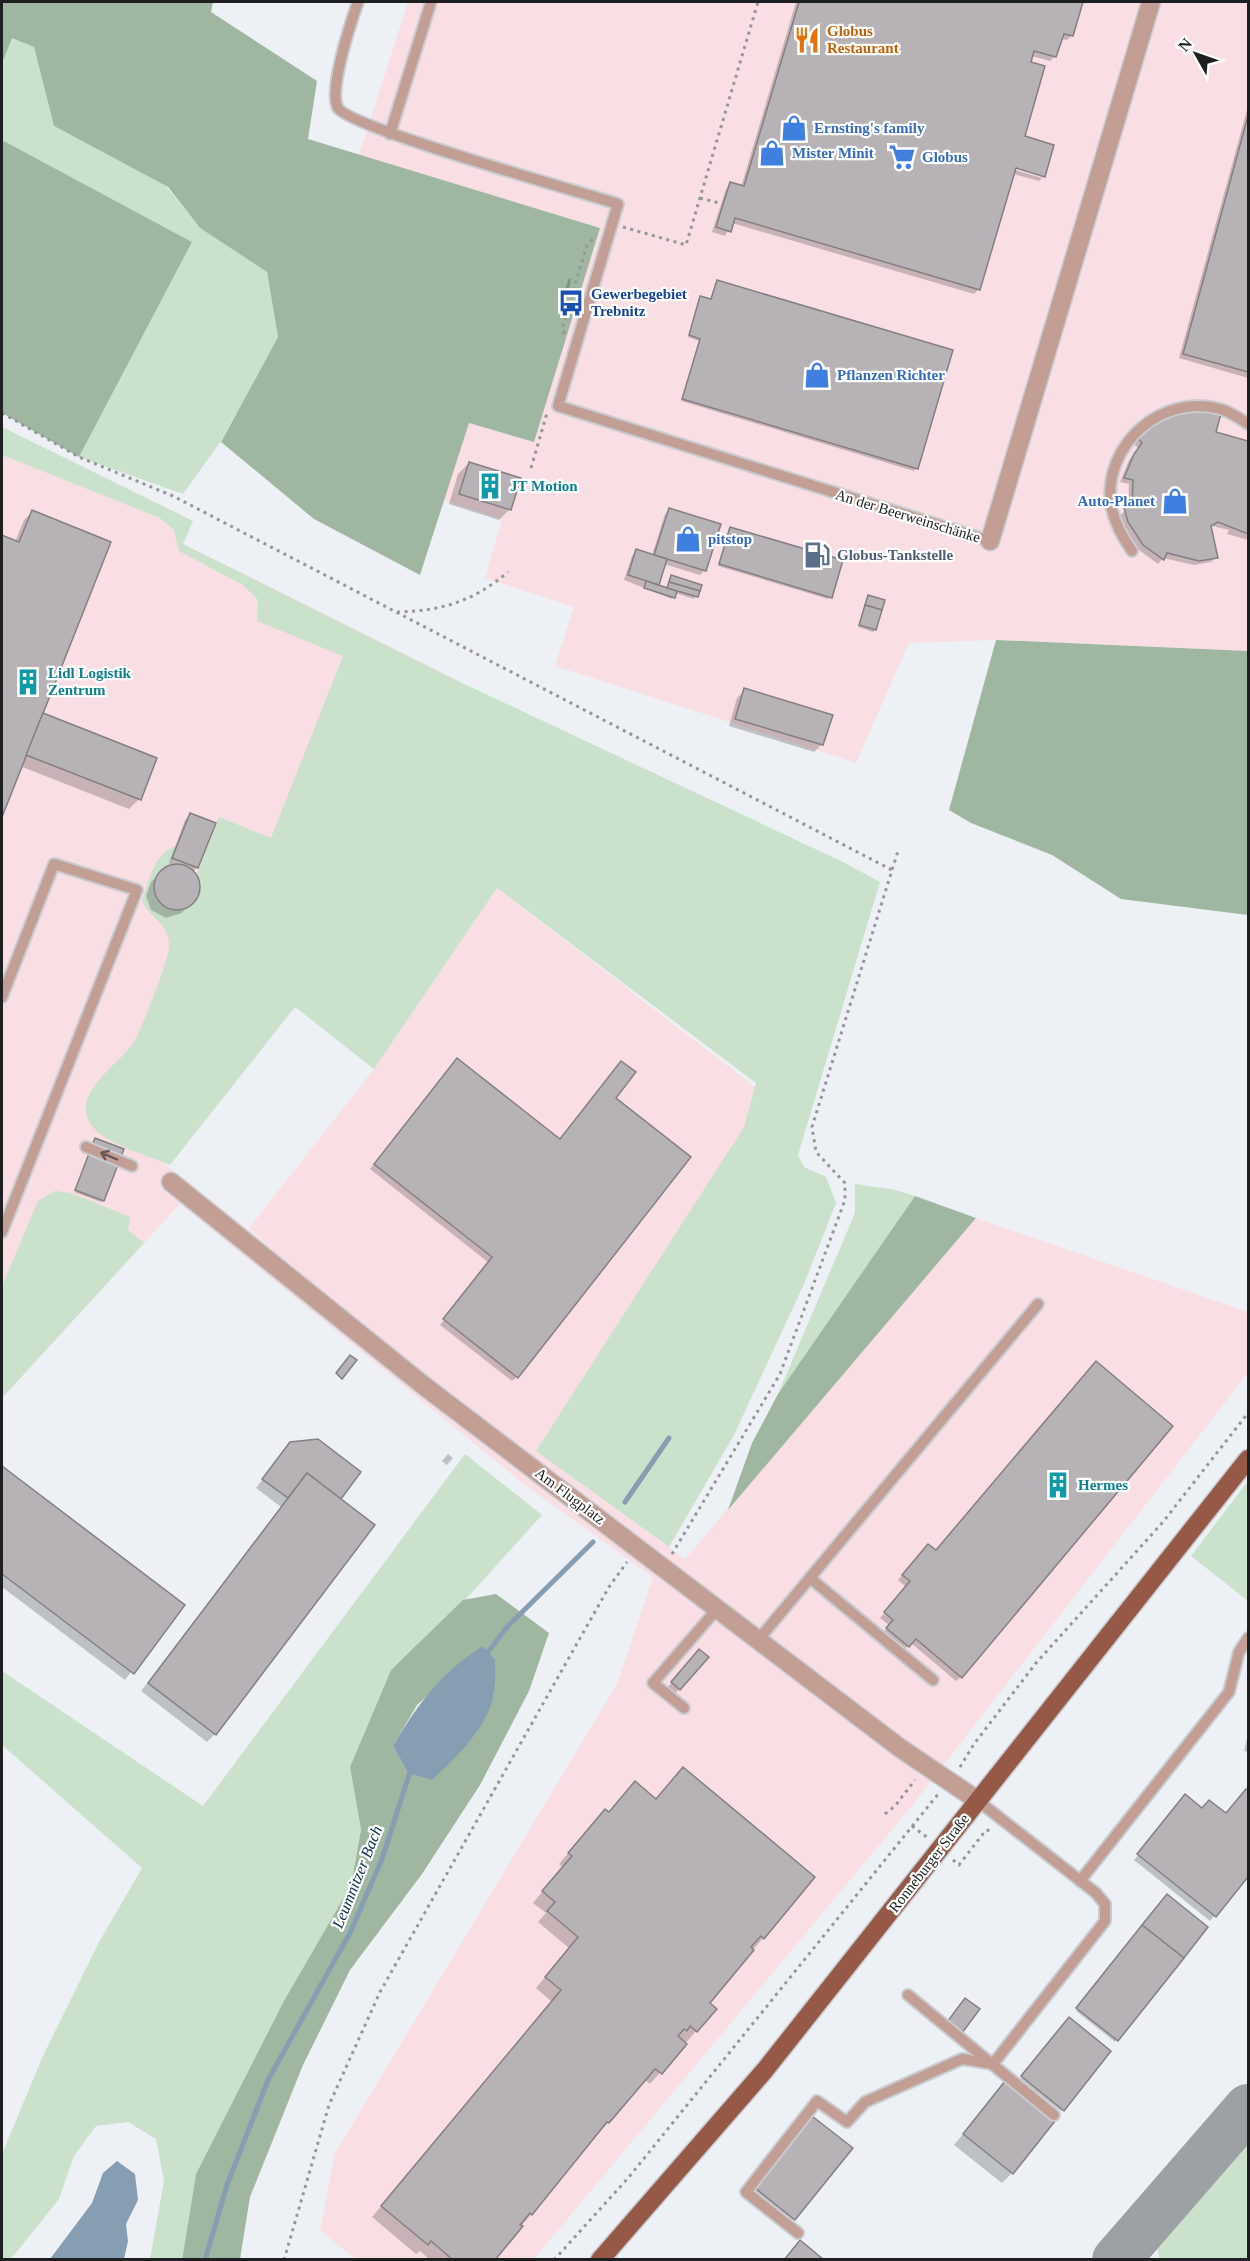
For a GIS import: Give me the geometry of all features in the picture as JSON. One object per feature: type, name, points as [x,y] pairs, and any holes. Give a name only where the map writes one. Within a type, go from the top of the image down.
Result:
[{"type":"main road","name":"Ronneburger Straße","points":[[600,2259],[765,2070],[1248,1459]]},
{"type":"street","name":"An der Beerweinschänke","points":[[990,541],[1151,2]]},
{"type":"street","name":"Am Flugplatz","points":[[171,1182],[423,1385],[717,1609],[927,1766],[977,1800]]},
{"type":"lane","points":[[358,2],[334,98],[339,110],[390,134],[431,2]]},
{"type":"lane","name":"An der Beerweinschänke","points":[[390,134],[618,204],[558,406],[990,541]]},
{"type":"lane","points":[[1131,551],[1115,521],[1110,487],[1120,454],[1129,439],[1155,417],[1188,406],[1222,409],[1248,424]]},
{"type":"lane","points":[[2,997],[54,864],[137,890],[2,1232]]},
{"type":"lane","points":[[86,1147],[132,1166]]},
{"type":"lane","points":[[759,1639],[1038,1304]]},
{"type":"lane","points":[[810,1578],[933,1680]]},
{"type":"lane","points":[[684,1708],[653,1683],[717,1609]]},
{"type":"lane","points":[[1080,1881],[1229,1692],[1239,1652],[1248,1638]]},
{"type":"lane","points":[[977,1800],[1080,1881],[1105,1904],[1105,1921],[993,2064]]},
{"type":"lane","points":[[908,1995],[1054,2115]]},
{"type":"lane","points":[[798,2233],[746,2192],[817,2101],[847,2122],[865,2102],[962,2059],[993,2064]]},
{"type":"path","points":[[612,224],[686,245],[758,2]]},
{"type":"path","points":[[700,198],[723,204]]},
{"type":"path","points":[[2,412],[80,457],[173,496],[892,870]]},
{"type":"path","points":[[397,612],[428,611],[452,606],[472,598],[508,572]]},
{"type":"path","points":[[663,1566],[682,1542],[780,1374],[845,1200],[845,1183],[816,1152],[812,1127],[898,851]]},
{"type":"path","points":[[556,2259],[629,2176],[767,2009],[948,1781],[1036,1663],[1163,1521],[1248,1413]]},
{"type":"path","points":[[284,2259],[328,2105],[380,1992],[609,1587],[638,1547]]},
{"type":"path","points":[[885,1814],[895,1806],[927,1766]]},
{"type":"shaded area","points":[[408,2],[1248,2],[1248,651],[996,640],[909,643],[856,763],[555,666],[574,607],[485,578],[502,519],[443,500],[469,423],[534,442],[600,228],[359,155]]},
{"type":"shaded area","points":[[2,427],[193,521],[183,544],[458,681],[118,1127],[268,1245],[249,1228],[374,1069],[497,888],[755,1087],[745,1127],[536,1451],[685,1559],[976,1218],[1248,1312],[1248,1373],[911,1807],[534,2259],[355,2259],[320,2230],[335,2153],[617,1684],[653,1577],[525,1485],[180,1204],[2,1398]]},
{"type":"green space","points":[[2,2],[213,2],[211,12],[317,81],[308,139],[600,228],[534,442],[469,423],[420,575],[314,519],[221,442],[278,337],[267,272],[200,228],[168,187],[54,126],[34,47],[12,38],[2,64]]},
{"type":"green space","points":[[12,37],[34,47],[54,126],[166,186],[200,228],[267,272],[278,337],[221,441],[183,494],[79,457],[192,242],[2,140],[2,65]]},
{"type":"green space","points":[[2,140],[192,242],[79,457],[2,413]]},
{"type":"green space","points":[[2,427],[193,521],[183,544],[458,681],[843,862],[880,882],[798,1155],[804,1167],[826,1177],[836,1203],[804,1284],[734,1435],[669,1547],[536,1451],[744,1127],[756,1083],[497,888],[374,1069],[295,1007],[170,1165],[128,1149],[99,1133],[86,1115],[86,1103],[99,1080],[135,1040],[155,993],[168,952],[168,937],[165,930],[147,910],[142,900],[154,867],[163,853],[177,846],[171,863],[156,877],[154,893],[158,902],[167,908],[178,910],[196,901],[200,890],[197,874],[219,817],[271,838],[343,656],[257,621],[258,600],[243,585],[179,551],[174,530],[160,518],[2,455]]},
{"type":"green space","points":[[996,640],[1248,651],[1248,915],[1121,899],[1052,855],[971,823],[949,810]]},
{"type":"green space","points":[[855,1184],[896,1190],[915,1196],[778,1394],[855,1213]]},
{"type":"green space","points":[[55,1191],[71,1193],[130,1217],[128,1230],[144,1243],[2,1398],[2,1286],[38,1201]]},
{"type":"green space","points":[[915,1196],[976,1218],[728,1510],[752,1443],[778,1394]]},
{"type":"green space","points":[[465,1454],[542,1515],[466,1599],[391,1670],[350,1767],[361,1832],[351,1885],[294,1984],[196,2174],[182,2259],[150,2259],[164,2181],[156,2139],[128,2122],[96,2126],[74,2156],[59,2199],[11,2259],[2,2259],[2,2154],[42,2058],[98,1944],[142,1868],[2,1745],[2,1671],[203,1806]]},
{"type":"green space","points":[[1248,1481],[1248,1601],[1191,1556]]},
{"type":"green space","points":[[496,1594],[549,1633],[529,1691],[480,1785],[422,1874],[350,1970],[303,2065],[250,2197],[240,2259],[182,2260],[196,2174],[284,2001],[351,1885],[361,1830],[350,1767],[391,1670],[463,1600]],"holes":[[[483,1646],[495,1659],[494,1694],[408,1773],[393,1746],[417,1705]]]},
{"type":"green space","points":[[1248,2126],[1248,2259],[1160,2259],[1157,2248],[1162,2228]]},
{"type":"water","points":[[483,1646],[495,1659],[495,1680],[491,1704],[479,1729],[461,1752],[432,1780],[408,1773],[393,1746],[432,1690],[455,1667]]},
{"type":"water","points":[[117,2161],[135,2174],[138,2200],[126,2224],[128,2241],[124,2259],[50,2259],[92,2203],[103,2173]]},
{"type":"building","name":"Globus","points":[[799,2],[1083,2],[1073,36],[1064,34],[1056,57],[1034,51],[1031,62],[1045,66],[1025,136],[1054,145],[1045,177],[1016,168],[980,290],[735,218],[731,232],[716,227],[730,182],[744,186]]},
{"type":"building","points":[[1248,116],[1248,372],[1183,354]]},
{"type":"building","name":"Pflanzen Richter","points":[[717,280],[953,350],[918,469],[682,399],[700,339],[689,335],[700,296],[711,299]]},
{"type":"building","points":[[1188,411],[1221,414],[1216,432],[1248,441],[1248,534],[1218,522],[1211,526],[1218,558],[1199,561],[1167,553],[1164,560],[1143,545],[1128,522],[1124,508],[1132,506],[1133,480],[1124,478],[1134,454],[1142,443],[1137,437],[1158,420]]},
{"type":"building","name":"JT Motion","points":[[469,462],[521,478],[511,510],[459,494]]},
{"type":"building","name":"pitstop","points":[[669,508],[721,524],[706,571],[654,555]]},
{"type":"building","name":"Lidl Logistik Zentrum","points":[[32,510],[111,542],[2,817],[2,535],[19,542]]},
{"type":"building","points":[[730,527],[843,560],[832,598],[719,564]]},
{"type":"building","points":[[636,549],[667,559],[659,585],[628,575]]},
{"type":"building","points":[[671,575],[702,585],[700,591],[669,582]]},
{"type":"building","points":[[646,581],[677,591],[675,598],[644,588]]},
{"type":"building","points":[[669,582],[700,591],[698,597],[667,588]]},
{"type":"building","points":[[868,595],[885,600],[882,610],[865,605]]},
{"type":"building","points":[[865,605],[882,610],[876,630],[859,625]]},
{"type":"building","points":[[744,688],[833,715],[823,745],[735,719]]},
{"type":"building","points":[[43,713],[157,758],[141,800],[26,755]]},
{"type":"building","points":[[190,813],[216,823],[198,868],[172,858]]},
{"type":"building","points":[[177,864],[186,865],[193,871],[199,878],[199,896],[193,903],[186,909],[177,910],[168,909],[161,903],[155,896],[154,887],[155,878],[161,871],[168,865]]},
{"type":"building","points":[[457,1058],[560,1139],[621,1061],[636,1072],[616,1098],[691,1157],[518,1378],[443,1319],[492,1257],[374,1164]]},
{"type":"building","points":[[95,1138],[124,1149],[104,1201],[75,1190]]},
{"type":"building","points":[[350,1355],[357,1360],[342,1379],[336,1373]]},
{"type":"building","name":"Hermes","points":[[1096,1361],[1173,1426],[962,1678],[916,1639],[909,1647],[886,1628],[893,1620],[884,1612],[910,1581],[902,1575],[928,1544],[936,1550]]},
{"type":"building","points":[[318,1439],[361,1472],[341,1499],[307,1473],[288,1498],[262,1479],[290,1442]]},
{"type":"building","points":[[2,1466],[185,1605],[134,1674],[2,1574]]},
{"type":"building","points":[[307,1473],[375,1525],[216,1735],[148,1683]]},
{"type":"building","points":[[699,1649],[709,1657],[680,1690],[671,1682]]},
{"type":"building","points":[[683,1767],[815,1877],[764,1939],[761,1936],[751,1947],[754,1950],[710,2003],[717,2009],[697,2032],[690,2026],[687,2031],[684,2029],[678,2036],[687,2044],[662,2074],[655,2069],[609,2123],[607,2122],[532,2215],[530,2213],[520,2225],[523,2226],[495,2260],[453,2260],[431,2241],[428,2245],[381,2206],[561,1990],[545,1977],[578,1937],[547,1911],[555,1902],[542,1891],[572,1856],[568,1853],[605,1809],[609,1812],[635,1781],[656,1799]]},
{"type":"building","points":[[1246,1789],[1248,1790],[1248,1877],[1216,1917],[1137,1854],[1185,1794],[1202,1808],[1209,1800],[1226,1813]]},
{"type":"building","points":[[1167,1894],[1208,1927],[1184,1958],[1142,1925]]},
{"type":"building","points":[[1142,1925],[1184,1958],[1118,2041],[1076,2008]]},
{"type":"building","points":[[965,1998],[980,2009],[962,2033],[947,2022]]},
{"type":"building","points":[[1069,2017],[1111,2051],[1064,2111],[1021,2076]]},
{"type":"building","points":[[1005,2081],[1055,2121],[1013,2174],[963,2134]]},
{"type":"building","points":[[812,2116],[853,2148],[795,2220],[755,2188]]},
{"type":"building","points":[[800,2240],[824,2260],[784,2260]]},
{"type":"waterway","name":"Leumnitzer Bach","points":[[625,1502],[669,1438]]},
{"type":"waterway","name":"Leumnitzer Bach","points":[[485,1656],[507,1627],[593,1542]]},
{"type":"waterway","name":"Leumnitzer Bach","points":[[205,2260],[227,2185],[268,2080],[351,1931],[382,1859],[411,1769]]},
{"type":"taxiway","points":[[1116,2260],[1248,2108]]},
{"type":"place","name":"Globus Restaurant","points":[[807,40]]},
{"type":"place","name":"Ernsting's family","points":[[794,128]]},
{"type":"place","name":"Mister Minit","points":[[772,153]]},
{"type":"place","name":"Globus","points":[[902,157]]},
{"type":"place","name":"Gewerbegebiet Trebnitz","points":[[571,303]]},
{"type":"place","name":"Pflanzen Richter","points":[[817,375]]},
{"type":"place","name":"JT Motion","points":[[490,486]]},
{"type":"place","name":"Auto-Planet","points":[[1175,501]]},
{"type":"place","name":"pitstop","points":[[688,539]]},
{"type":"place","name":"Globus-Tankstelle","points":[[817,555]]},
{"type":"place","name":"Lidl Logistik Zentrum","points":[[28,682]]},
{"type":"place","name":"Hermes","points":[[1058,1485]]}]
